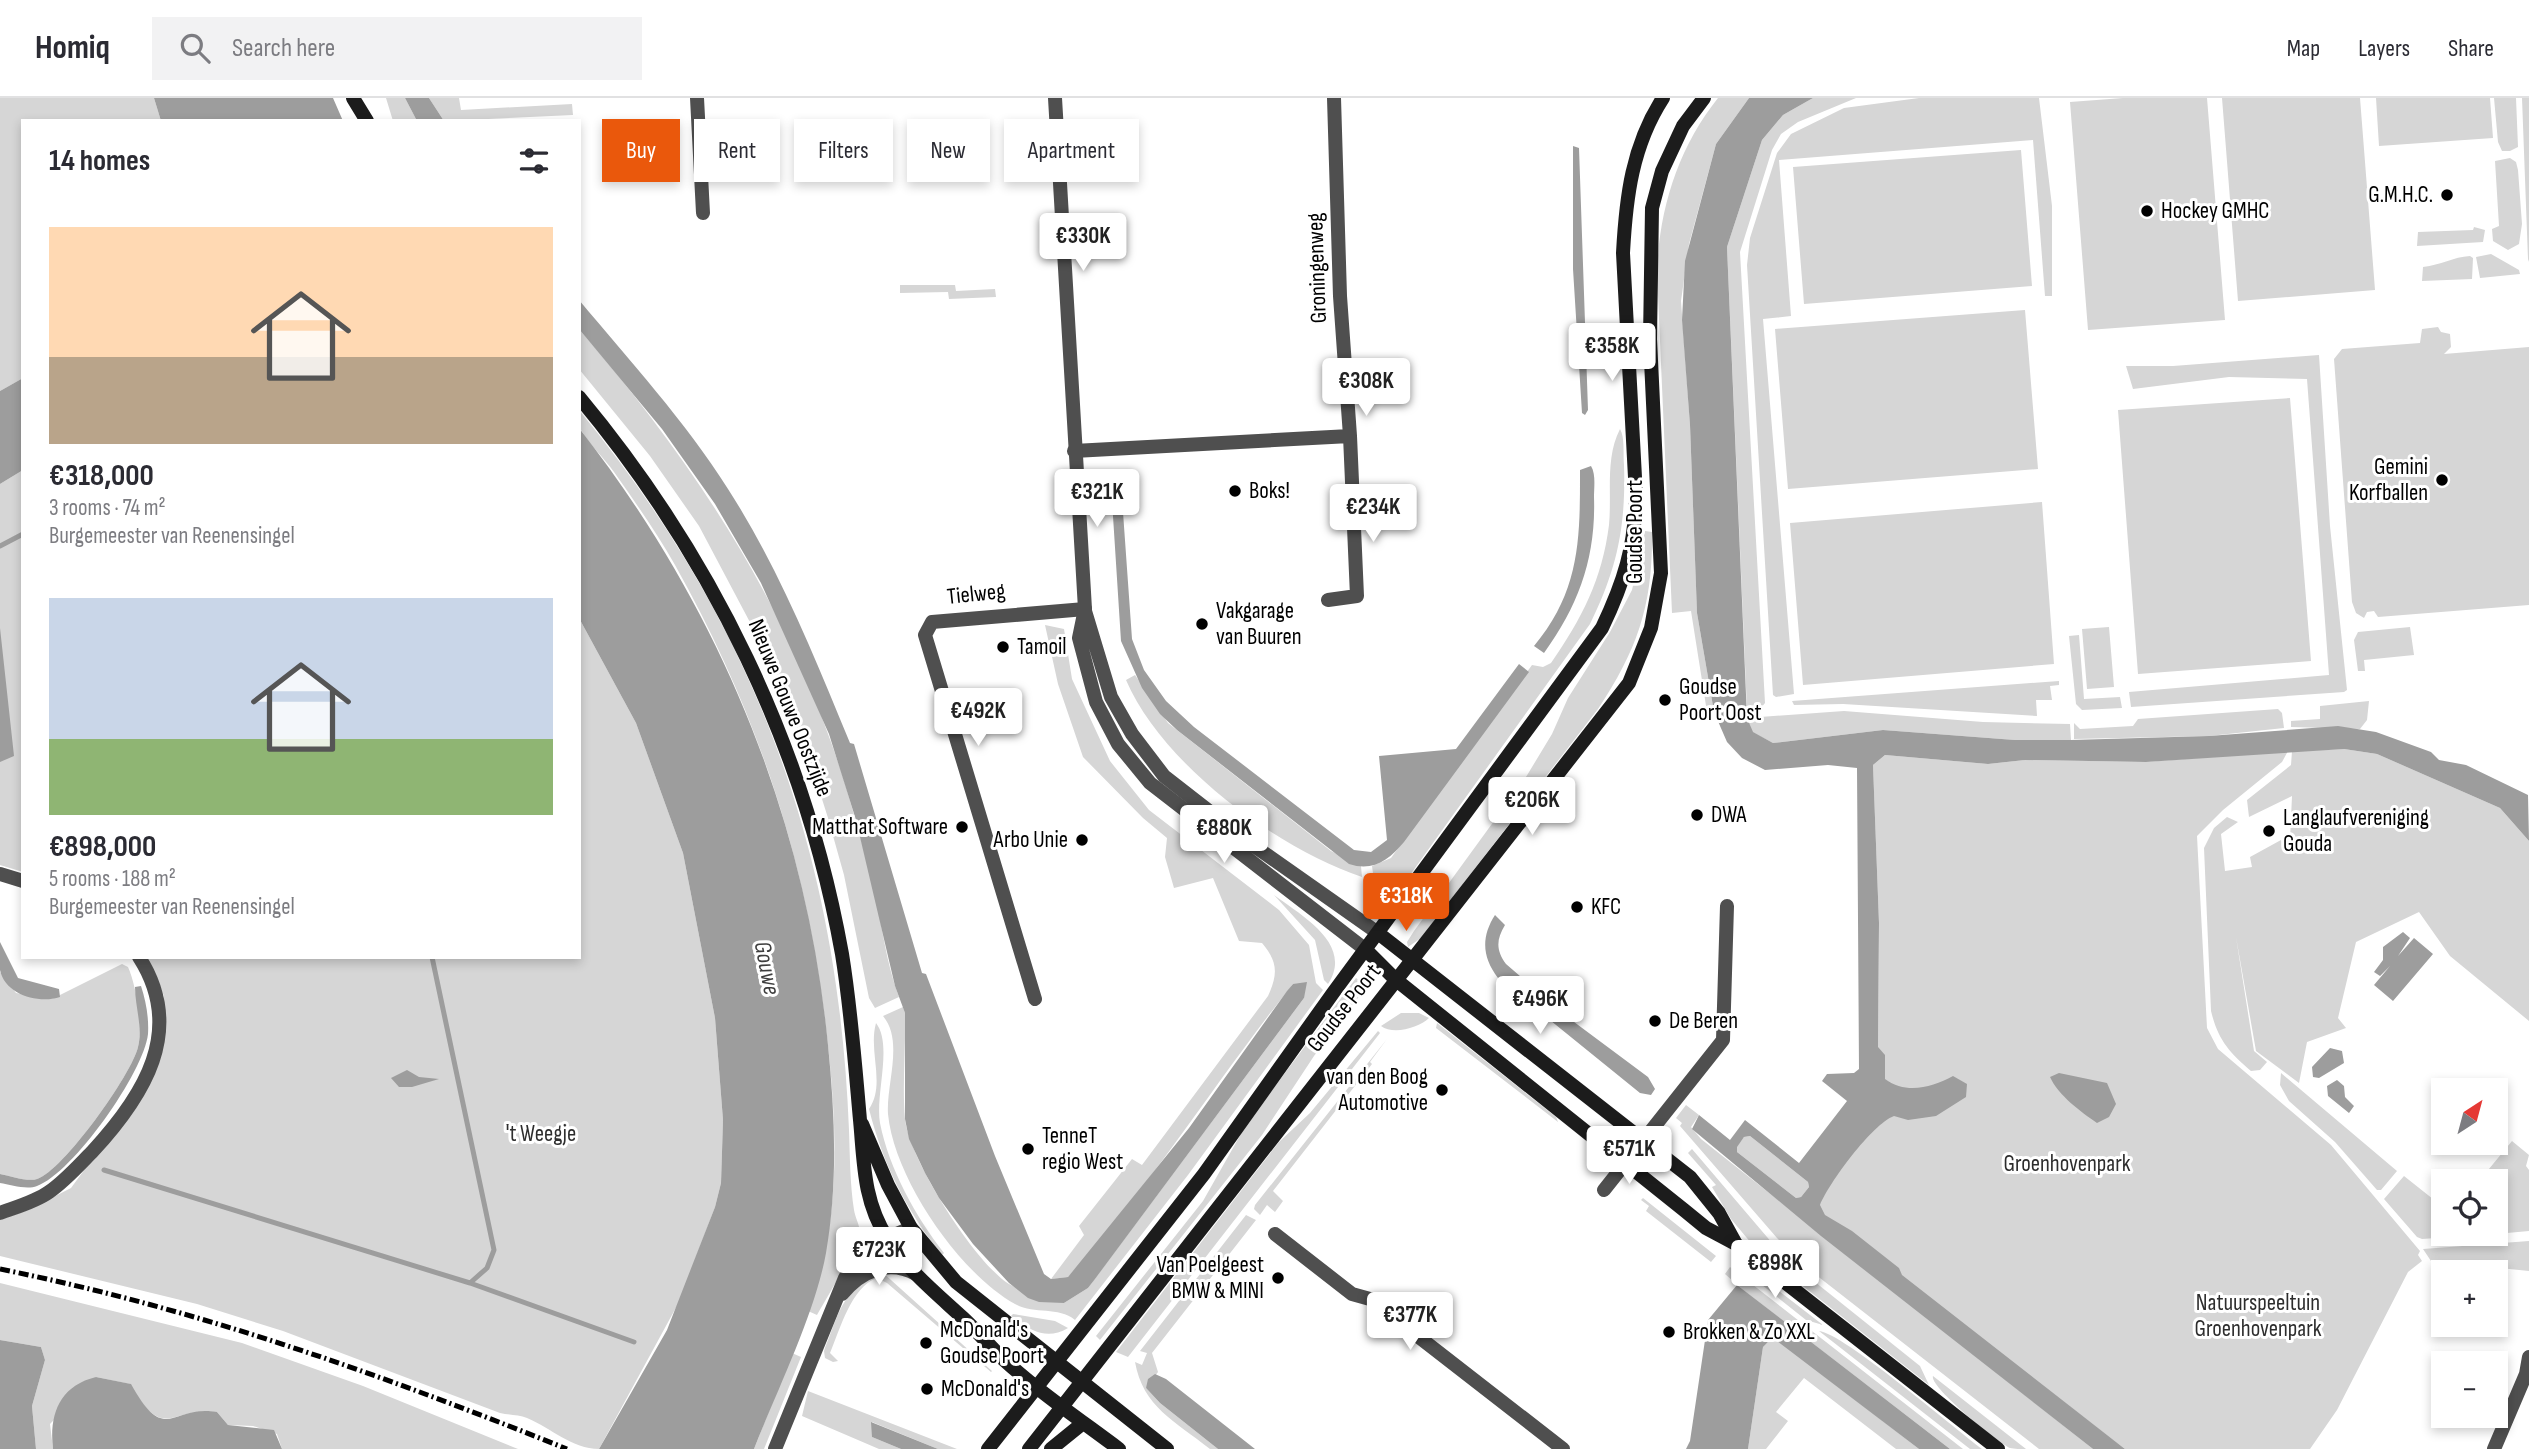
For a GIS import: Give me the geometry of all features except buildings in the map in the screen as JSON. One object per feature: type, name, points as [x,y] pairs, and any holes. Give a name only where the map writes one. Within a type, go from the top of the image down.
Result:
[{"type":"main road","points":[[353,98],[365,119]]},
{"type":"main road","points":[[359,98],[366,119]]},
{"type":"main road","name":"Goudse Poort","points":[[1055,1361],[1204,1174],[1602,628],[1618,595],[1635,535],[1636,496],[1623,253],[1625,214],[1635,158],[1663,98]]},
{"type":"main road","name":"Goudse Poort","points":[[1060,1407],[1395,979],[1606,717],[1629,683],[1651,628],[1662,558],[1650,339],[1652,208],[1662,171],[1684,126],[1704,98]]},
{"type":"main road","name":"Nieuwe Gouwe Oostzijde","points":[[581,399],[630,459],[685,542],[729,617],[783,739],[807,812],[832,904],[847,990],[860,1120],[861,1165],[874,1210],[887,1238],[920,1277],[1035,1387],[1119,1449]]},
{"type":"main road","points":[[1378,933],[1645,1139],[1702,1189],[1736,1244]]},
{"type":"main road","points":[[1366,950],[1395,979],[1706,1228],[1736,1244],[1998,1449]]},
{"type":"main road","name":"Nieuwe Gouwe Oostzijde","points":[[860,1120],[888,1185],[911,1228],[956,1282],[1167,1449]]},
{"type":"main road","points":[[988,1449],[1055,1361]]},
{"type":"main road","points":[[1029,1449],[1060,1407]]},
{"type":"main road","points":[[1051,1449],[1083,1423]]},
{"type":"street","points":[[697,98],[703,213]]},
{"type":"street","points":[[1055,98],[1085,610],[1111,696],[1132,734],[1164,776],[1240,836],[1378,933]]},
{"type":"street","name":"Groningenweg","points":[[1328,600],[1357,597],[1340,296],[1334,98]]},
{"type":"street","points":[[1074,451],[1350,436]]},
{"type":"street","points":[[1085,610],[1079,638],[1096,702],[1118,744],[1150,783],[1366,950]]},
{"type":"street","name":"Tielweg","points":[[1035,999],[925,635],[932,622],[1085,610]]},
{"type":"street","points":[[0,874],[21,880]]},
{"type":"street","points":[[1604,1190],[1723,1040],[1727,906]]},
{"type":"street","points":[[0,1213],[49,1192],[61,1182],[114,1125],[153,1064],[160,1030],[158,999],[140,959]]},
{"type":"street","name":"Nieuwe Gouwe Oostzijde","points":[[775,1449],[845,1278],[860,1252],[911,1228]]},
{"type":"street","points":[[1276,1234],[1352,1294],[1370,1299],[1563,1449]]},
{"type":"street","name":"Nieuwe Gouwe Oostzijde","points":[[839,1298],[852,1282],[868,1271],[887,1267],[907,1269],[920,1277]]},
{"type":"street","points":[[2494,1449],[2526,1374],[2529,1357]]},
{"type":"green space","points":[[0,98],[154,98],[160,119],[21,119],[21,379],[0,391]]},
{"type":"green space","points":[[386,98],[405,98],[416,119],[392,119]]},
{"type":"green space","points":[[429,98],[459,98],[461,110],[572,104],[573,115],[487,119],[443,119]]},
{"type":"green space","points":[[1718,98],[1749,98],[1716,144],[1689,244],[1681,301],[1690,425],[1697,613],[1714,712],[1707,712],[1691,611],[1672,613],[1657,273],[1662,226],[1673,180],[1692,137]]},
{"type":"green space","points":[[1813,98],[1856,98],[1798,122],[1781,134],[1772,150],[1740,252],[1765,703],[1760,709],[1747,710],[1727,247],[1762,140],[1783,115]]},
{"type":"green space","points":[[1919,98],[2039,98],[2052,206],[2052,296],[2045,296],[2033,140],[1779,160],[1791,316],[1763,319],[1794,694],[1776,697],[1773,695],[1747,265],[1750,238],[1777,153],[1791,134],[1844,108]]},
{"type":"green space","name":"Hockey GMHC","points":[[2123,98],[2207,98],[2225,320],[2088,330],[2070,102]]},
{"type":"green space","name":"Hockey GMHC","points":[[2222,98],[2360,98],[2375,290],[2238,301]]},
{"type":"green space","points":[[2376,98],[2490,98],[2493,138],[2379,146]]},
{"type":"green space","points":[[2494,98],[2516,98],[2518,147],[2510,151],[2502,151],[2498,142]]},
{"type":"green space","points":[[2522,98],[2529,98],[2529,262],[2528,259]]},
{"type":"green space","points":[[2021,150],[2032,286],[1804,304],[1793,167]]},
{"type":"green space","points":[[2510,158],[2516,162],[2518,170],[2522,224],[2519,244],[2508,250],[2493,241],[2492,229],[2499,226],[2495,161]]},
{"type":"green space","points":[[2474,227],[2485,230],[2483,242],[2417,246],[2418,232],[2473,230]]},
{"type":"green space","points":[[2491,254],[2519,270],[2520,274],[2480,278],[2476,257]]},
{"type":"green space","points":[[2470,256],[2473,258],[2472,279],[2422,281],[2423,267]]},
{"type":"green space","points":[[900,285],[955,285],[956,291],[995,289],[996,297],[949,299],[948,292],[900,293]]},
{"type":"green space","points":[[2025,310],[2038,469],[1788,489],[1775,329]]},
{"type":"green space","name":"Gemini Korfballen","points":[[2438,327],[2441,332],[2450,334],[2451,347],[2444,354],[2529,347],[2529,605],[2378,617],[2374,611],[2367,612],[2364,618],[2356,613],[2352,602],[2334,359],[2342,349],[2420,343],[2422,329]]},
{"type":"green space","points":[[581,331],[622,380],[700,485],[766,595],[795,653],[843,777],[871,875],[887,957],[899,997],[875,1008],[869,998],[844,875],[828,818],[810,761],[770,660],[699,526],[650,456],[581,371]]},
{"type":"green space","points":[[2319,355],[2330,526],[2347,690],[2131,707],[2129,692],[2329,675],[2307,379],[2229,377],[2133,389],[2126,366],[2173,366]]},
{"type":"green space","points":[[2290,398],[2311,661],[2138,674],[2118,410]]},
{"type":"green space","points":[[581,413],[641,492],[694,575],[739,659],[776,747],[805,837],[827,931],[842,1028],[852,1190],[860,1232],[854,1249],[817,1315],[808,1311],[826,1248],[831,1217],[834,1120],[821,989],[796,863],[758,742],[706,624],[653,529],[581,430]]},
{"type":"green space","points":[[1620,429],[1624,465],[1621,528],[1607,585],[1590,624],[1400,889],[1374,881],[1372,866],[1391,858],[1532,665],[1543,667],[1551,663],[1581,614],[1596,581],[1606,545],[1612,452]]},
{"type":"green space","points":[[21,471],[21,871],[0,865],[0,484]]},
{"type":"green space","points":[[2042,502],[2054,664],[1803,685],[1790,523]]},
{"type":"green space","points":[[1645,531],[1652,532],[1650,582],[1646,604],[1633,646],[1612,687],[1598,709],[1421,938],[1408,947],[1407,942],[1414,931],[1526,777],[1552,734],[1568,698],[1610,632],[1632,590]]},
{"type":"green space","name":"'t Weegje","points":[[581,622],[636,723],[683,853],[715,1018],[723,1120],[721,1183],[715,1207],[679,1302],[599,1449],[580,1446],[527,1418],[500,1413],[283,1331],[197,1304],[0,1256],[0,1220],[28,1210],[71,1188],[140,1094],[164,996],[149,959],[581,959]]},
{"type":"green space","points":[[1045,625],[1064,629],[1072,679],[1110,761],[1149,810],[1279,910],[1309,945],[1316,983],[1323,990],[1188,1175],[1075,1320],[1061,1313],[1022,1307],[994,1290],[972,1270],[933,1221],[902,1166],[893,1139],[888,1102],[893,1050],[889,1026],[883,1016],[903,1007],[905,1119],[918,1159],[946,1209],[995,1273],[1009,1284],[1064,1303],[1088,1288],[1304,998],[1293,984],[1099,1242],[1068,1277],[1051,1279],[1084,1235],[1079,1226],[1132,1159],[1142,1165],[1268,996],[1274,981],[1275,968],[1262,943],[1239,941],[1213,878],[1174,888],[1165,857],[1167,838],[1143,818],[1083,757],[1058,684]]},
{"type":"green space","points":[[2109,627],[2114,687],[2087,689],[2082,629]]},
{"type":"green space","points":[[2410,627],[2414,655],[2364,660],[2365,671],[2358,671],[2354,640],[2358,632]]},
{"type":"green space","points":[[2079,635],[2084,699],[2120,697],[2122,708],[2082,710],[2076,704],[2069,636]]},
{"type":"green space","points":[[1135,675],[1168,723],[1331,851],[1361,866],[1362,877],[1294,846],[1225,799],[1194,772],[1166,742],[1143,711],[1126,680]]},
{"type":"green space","points":[[2059,681],[2059,685],[2050,686],[2052,700],[2036,700],[2037,716],[1843,704],[1794,705],[1792,701]]},
{"type":"green space","points":[[2369,701],[2367,720],[2360,729],[2291,727],[2291,721],[2320,719],[2320,706]]},
{"type":"green space","points":[[2278,709],[2282,713],[2284,728],[2209,736],[2074,739],[2074,723],[2080,729],[2133,726],[2138,719]]},
{"type":"green space","points":[[1844,711],[1983,722],[2070,724],[2071,740],[2015,740],[1883,730],[1773,743],[1752,732],[1747,718]]},
{"type":"green space","points":[[2344,749],[2377,754],[2500,808],[2529,841],[2529,1021],[2450,956],[2419,912],[2356,942],[2338,1018],[2346,1028],[2307,1042],[2299,1083],[2256,1051],[2236,937],[2254,1051],[2267,1062],[2260,1070],[2251,1071],[2231,1051],[2217,1030],[2211,1011],[2204,848],[2214,828],[2227,817],[2238,822],[2221,834],[2225,871],[2252,867],[2250,857],[2281,840],[2284,843],[2290,840],[2292,796],[2249,817],[2247,800],[2291,765],[2292,751]]},
{"type":"green space","name":"Groenhovenpark","points":[[2288,751],[2282,762],[2223,810],[2197,836],[2207,1028],[2218,1049],[2331,1145],[2420,1251],[2418,1255],[2422,1261],[2408,1272],[2337,1410],[2310,1449],[2125,1449],[1811,1208],[1878,1047],[1879,923],[1873,765],[1885,755],[1988,764],[2025,760],[2146,762]]},
{"type":"green space","points":[[1274,895],[1310,922],[1330,944],[1334,956],[1334,970],[1328,984],[1324,980],[1315,940]]},
{"type":"green space","points":[[122,964],[128,967],[134,984],[140,1029],[138,1047],[123,1078],[79,1141],[49,1172],[33,1180],[0,1174],[0,972],[16,993],[52,999]]},
{"type":"green space","points":[[1356,978],[1367,986],[1314,1056],[1262,1135],[1100,1340],[1096,1336],[1203,1201],[1246,1125]]},
{"type":"green space","points":[[1401,1013],[1419,1013],[1429,1018],[1406,1029],[1392,1030],[1381,1026]]},
{"type":"green space","points":[[876,1023],[883,1044],[879,1112],[884,1140],[905,1192],[944,1253],[942,1255],[917,1221],[897,1186],[881,1149],[869,1109],[874,1099],[877,1078],[874,1045]]},
{"type":"green space","points":[[1437,1023],[1556,1117],[1558,1122],[1436,1028]]},
{"type":"green space","points":[[1378,1031],[1380,1033],[1128,1357],[1116,1352],[1279,1142],[1310,1113]]},
{"type":"green space","points":[[1387,1039],[1370,1062],[1372,1064],[1273,1191],[1283,1201],[1275,1212],[1267,1205],[1260,1215],[1254,1209],[1255,1205]]},
{"type":"green space","points":[[2281,1073],[2397,1171],[2381,1190],[2377,1190],[2335,1142],[2289,1101],[2280,1085]]},
{"type":"green space","points":[[1686,1105],[1699,1115],[1691,1127],[1701,1139],[2093,1449],[2039,1449],[1811,1271],[1777,1238],[1680,1126],[1682,1123],[1676,1118]]},
{"type":"green space","points":[[1750,1136],[1808,1182],[1809,1187],[1801,1197],[1796,1198],[1737,1152],[1736,1147],[1744,1137]]},
{"type":"green space","points":[[2512,1141],[2529,1155],[2526,1166],[2529,1170],[2529,1231],[2508,1233],[2508,1169],[2489,1169],[2500,1155],[2508,1155],[2508,1146]]},
{"type":"green space","points":[[1692,1149],[1785,1258],[1920,1366],[1929,1385],[1757,1250],[1731,1219],[1712,1187],[1716,1185],[1688,1153]]},
{"type":"green space","points":[[2404,1176],[2431,1197],[2431,1238],[2417,1237],[2384,1199]]},
{"type":"green space","points":[[1643,1198],[1716,1256],[1711,1262],[1646,1211],[1649,1206],[1641,1200]]},
{"type":"green space","points":[[1246,1215],[1256,1220],[1152,1353],[1158,1372],[1146,1388],[1160,1403],[1218,1449],[1210,1449],[1153,1402],[1139,1378],[1135,1362],[1142,1365],[1147,1353],[1140,1351]]},
{"type":"green space","points":[[2529,1241],[2529,1271],[2508,1269],[2508,1260],[2431,1261],[2423,1249],[2508,1246],[2508,1243]]},
{"type":"green space","points":[[1744,1264],[1823,1325],[1806,1320],[1737,1265]]},
{"type":"green space","points":[[1730,1267],[1963,1449],[1950,1449],[1742,1289],[1725,1274]]},
{"type":"green space","points":[[881,1271],[992,1371],[887,1283],[877,1278],[860,1290],[848,1310],[830,1353],[838,1361],[825,1358],[824,1351],[849,1296]]},
{"type":"green space","points":[[0,1283],[242,1343],[363,1386],[518,1449],[282,1449],[277,1434],[253,1426],[228,1425],[217,1412],[201,1411],[161,1418],[152,1413],[130,1384],[96,1377],[50,1424],[53,1449],[36,1449],[32,1406],[45,1360],[41,1347],[0,1340]]},
{"type":"green space","points":[[1013,1314],[1055,1321],[1068,1328],[1045,1334],[1018,1321],[1011,1316]]},
{"type":"green space","points":[[1819,1331],[1851,1347],[1982,1449],[1970,1449]]},
{"type":"green space","points":[[1777,1341],[1919,1449],[1896,1449],[1804,1378],[1776,1412],[1788,1421],[1766,1449],[1748,1449],[1763,1347],[1768,1342]]},
{"type":"green space","points":[[792,1353],[801,1357],[764,1449],[754,1449]]},
{"type":"green space","points":[[1933,1376],[2026,1449],[2010,1448],[1991,1435],[1951,1401]]},
{"type":"green space","points":[[808,1391],[957,1449],[938,1449],[872,1422],[872,1437],[901,1449],[879,1449],[802,1416]]},
{"type":"water","points":[[154,98],[333,98],[342,119],[160,119]]},
{"type":"water","points":[[405,98],[429,98],[443,119],[416,119]]},
{"type":"water","points":[[1749,98],[1813,98],[1783,115],[1762,140],[1727,247],[1747,718],[1753,732],[1773,743],[1883,730],[2015,740],[2071,740],[2209,736],[2338,726],[2376,732],[2431,752],[2439,760],[2466,765],[2528,795],[2529,841],[2500,808],[2377,754],[2344,749],[2146,762],[2025,760],[1988,764],[1885,755],[1873,765],[1879,923],[1878,1047],[1885,1055],[1885,1079],[1902,1087],[1919,1088],[1953,1076],[1967,1084],[1966,1097],[1936,1116],[1908,1120],[1894,1116],[1885,1121],[1852,1155],[1820,1205],[1825,1215],[1852,1231],[1899,1268],[1902,1275],[2125,1449],[2093,1449],[1821,1236],[1692,1129],[1699,1115],[1730,1140],[1745,1120],[1799,1163],[1847,1101],[1822,1081],[1827,1074],[1854,1073],[1859,1069],[1857,768],[1828,765],[1765,770],[1742,758],[1727,742],[1714,712],[1697,613],[1690,425],[1682,320],[1685,261],[1716,144]],"holes":[[[1750,1136],[1808,1182],[1809,1187],[1801,1197],[1796,1198],[1737,1152],[1737,1147],[1744,1137]]]},
{"type":"water","points":[[1573,146],[1579,148],[1588,410],[1585,415],[1582,413],[1573,269]]},
{"type":"water","points":[[581,302],[694,439],[728,489],[780,581],[850,743],[854,744],[922,973],[926,974],[995,1156],[1044,1274],[1051,1279],[1068,1277],[1189,1128],[1287,991],[1293,984],[1307,982],[1304,998],[1095,1279],[1088,1288],[1064,1303],[1039,1302],[1028,1298],[1009,1283],[973,1244],[939,1198],[909,1139],[905,1119],[905,1013],[895,986],[856,820],[829,734],[761,583],[715,504],[662,429],[581,331]]},
{"type":"water","points":[[21,379],[21,471],[0,484],[0,391]]},
{"type":"water","name":"Gouwe","points":[[581,431],[629,497],[674,568],[714,642],[748,719],[777,797],[800,878],[817,961],[828,1045],[834,1123],[830,1227],[821,1277],[813,1301],[754,1449],[599,1449],[667,1330],[715,1207],[721,1183],[723,1120],[715,1018],[683,853],[636,723],[581,622]]},
{"type":"water","points":[[1591,466],[1594,473],[1594,519],[1583,580],[1567,617],[1544,653],[1534,646],[1561,604],[1569,583],[1578,540],[1580,470]]},
{"type":"water","points":[[1121,484],[1132,639],[1144,670],[1166,701],[1194,727],[1354,850],[1371,852],[1387,840],[1379,756],[1456,749],[1519,664],[1529,672],[1404,842],[1386,859],[1366,866],[1349,864],[1160,714],[1142,688],[1121,641],[1111,485]]},
{"type":"water","points":[[0,628],[14,756],[0,762]]},
{"type":"water","points":[[1495,915],[1505,925],[1498,945],[1506,964],[1566,1016],[1648,1077],[1655,1089],[1651,1095],[1640,1093],[1498,978],[1486,955],[1485,947],[1487,931]]},
{"type":"water","points":[[2403,932],[2410,938],[2398,956],[2414,938],[2433,954],[2393,1001],[2374,985],[2390,966],[2380,976],[2374,972],[2383,960],[2383,947]]},
{"type":"water","points":[[0,942],[18,978],[59,989],[60,997],[33,998],[24,996],[9,986],[0,970]]},
{"type":"water","points":[[141,986],[148,1022],[144,1051],[121,1095],[104,1119],[87,1142],[52,1177],[33,1187],[0,1183],[0,1174],[33,1180],[49,1172],[95,1120],[123,1078],[138,1047],[140,1032],[135,987]]},
{"type":"water","points":[[2330,1048],[2342,1051],[2344,1063],[2319,1078],[2313,1077],[2312,1067]]},
{"type":"water","points":[[407,1070],[419,1077],[439,1079],[412,1087],[399,1087],[391,1078]]},
{"type":"water","points":[[2059,1073],[2107,1083],[2116,1104],[2109,1117],[2097,1123],[2070,1103],[2050,1077]]},
{"type":"water","points":[[2337,1080],[2344,1086],[2345,1097],[2354,1106],[2349,1113],[2328,1096],[2327,1086]]},
{"type":"water","points":[[1737,1285],[1950,1449],[1919,1449],[1777,1341],[1768,1342],[1763,1347],[1748,1449],[1686,1449],[1690,1441],[1708,1320]]},
{"type":"water","points":[[0,1340],[41,1347],[45,1360],[32,1406],[36,1449],[0,1449]]},
{"type":"water","points":[[1155,1374],[1166,1379],[1255,1449],[1218,1449],[1160,1403],[1146,1388],[1148,1379]]},
{"type":"water","points":[[96,1377],[131,1384],[143,1403],[161,1418],[170,1419],[202,1411],[217,1412],[228,1425],[274,1430],[282,1449],[53,1449],[53,1425],[59,1404],[73,1387]]},
{"type":"water","points":[[871,1422],[938,1449],[901,1449],[872,1437]]},
{"type":"waterway","points":[[0,546],[21,535]]},
{"type":"waterway","points":[[104,1170],[470,1283],[487,1268],[494,1250],[432,959]]},
{"type":"waterway","points":[[470,1283],[634,1342]]},
{"type":"railway","points":[[0,1269],[146,1303],[288,1346],[427,1395],[567,1449]]},
{"type":"place","name":"G.M.H.C.","points":[[2447,195]]},
{"type":"place","name":"Hockey GMHC","points":[[2147,211]]},
{"type":"place","name":"Gemini Korfballen","points":[[2442,480]]},
{"type":"place","name":"Boks!","points":[[1235,491]]},
{"type":"place","name":"Vakgarage van Buuren","points":[[1202,624]]},
{"type":"place","name":"Tamoil","points":[[1003,647]]},
{"type":"place","name":"Goudse Poort Oost","points":[[1665,700]]},
{"type":"place","name":"DWA","points":[[1697,815]]},
{"type":"place","name":"Matthat Software","points":[[962,827]]},
{"type":"place","name":"Langlaufvereniging Gouda","points":[[2269,831]]},
{"type":"place","name":"Arbo Unie","points":[[1082,840]]},
{"type":"place","name":"KFC","points":[[1577,907]]},
{"type":"place","name":"De Beren","points":[[1655,1021]]},
{"type":"place","name":"van den Boog Automotive","points":[[1442,1090]]},
{"type":"place","name":"TenneT regio West","points":[[1028,1149]]},
{"type":"place","name":"Van Poelgeest BMW & MINI","points":[[1278,1278]]},
{"type":"place","name":"Brokken & Zo XXL","points":[[1669,1332]]},
{"type":"place","name":"McDonald's Goudse Poort","points":[[926,1343]]},
{"type":"place","name":"McDonald's","points":[[927,1389]]},
{"type":"park label","name":"Natuurspeeltuin Groenhovenpark","points":[[2258,1316]]}]
